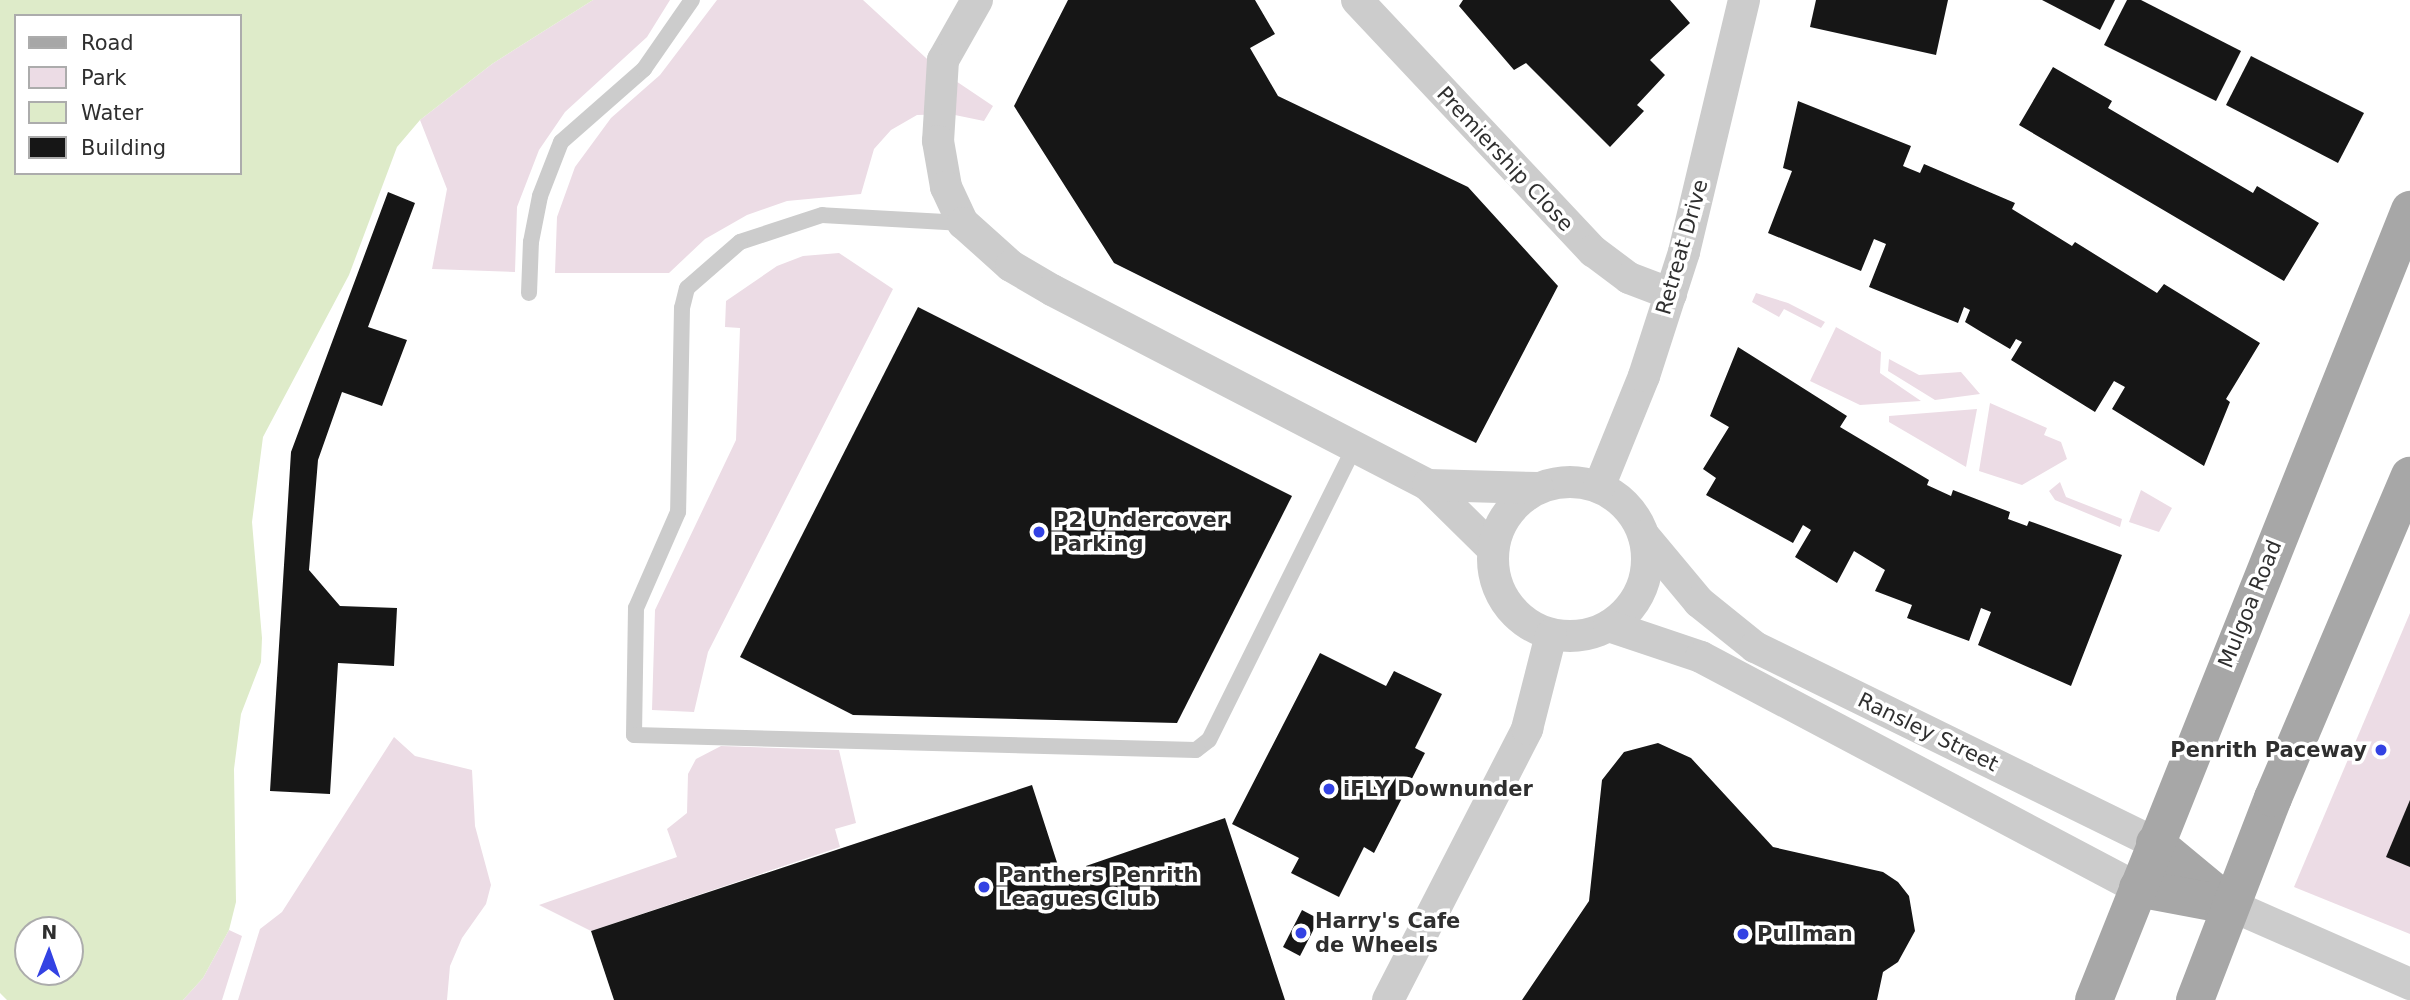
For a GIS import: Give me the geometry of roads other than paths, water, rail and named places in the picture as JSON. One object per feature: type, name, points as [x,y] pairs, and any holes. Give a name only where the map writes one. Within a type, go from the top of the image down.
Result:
[{"type":"main road","name":"Mulgoa Road","points":[[2094,1000],[2410,210]]},
{"type":"main road","points":[[2195,1000],[2230,905],[2410,476]]},
{"type":"main road","name":"Ransley Street","points":[[2155,843],[2230,905]]},
{"type":"main road","name":"Ransley Street","points":[[2138,888],[2230,905]]},
{"type":"street","points":[[977,0],[943,60],[938,141],[946,187],[963,223],[1011,266],[1052,290],[1428,485],[1493,549]]},
{"type":"street","name":"Premiership Close","points":[[1357,0],[1593,251],[1629,278],[1671,294]]},
{"type":"street","name":"Retreat Drive","points":[[1599,487],[1644,376],[1671,294],[1744,0]]},
{"type":"street","points":[[1428,485],[1538,488],[1569,482],[1599,487],[1634,515],[1644,536],[1648,562],[1643,587],[1629,610],[1609,626],[1591,634],[1551,635],[1533,628],[1505,602],[1492,567],[1493,549],[1503,519],[1538,488]]},
{"type":"street","name":"Ransley Street","points":[[1644,536],[1699,602],[1755,647],[2155,843]]},
{"type":"street","name":"Ransley Street","points":[[1609,626],[1701,657],[2138,888]]},
{"type":"street","points":[[1388,1000],[1527,729],[1551,635]]},
{"type":"street","name":"Ransley Street","points":[[2230,905],[2410,984]]},
{"type":"lane","points":[[529,293],[531,242],[540,196],[561,142],[644,69],[692,0]]},
{"type":"lane","points":[[963,223],[822,215],[740,242],[687,288],[682,308],[678,512],[635,608],[634,735],[1196,750],[1209,740],[1354,447]]},
{"type":"water","points":[[0,0],[593,0],[492,64],[420,120],[397,147],[349,275],[263,437],[252,522],[262,638],[261,662],[241,714],[234,769],[236,902],[229,930],[203,978],[183,1000],[7,1000],[0,993]]},
{"type":"place","name":"P2 Undercover Parking","points":[[1039,532]]},
{"type":"place","name":"Penrith Paceway","points":[[2381,750]]},
{"type":"place","name":"iFLY Downunder","points":[[1329,789]]},
{"type":"place","name":"Panthers Penrith Leagues Club","points":[[984,887]]},
{"type":"place","name":"Harry's Cafe de Wheels","points":[[1301,933]]},
{"type":"place","name":"Pullman","points":[[1743,934]]}]
